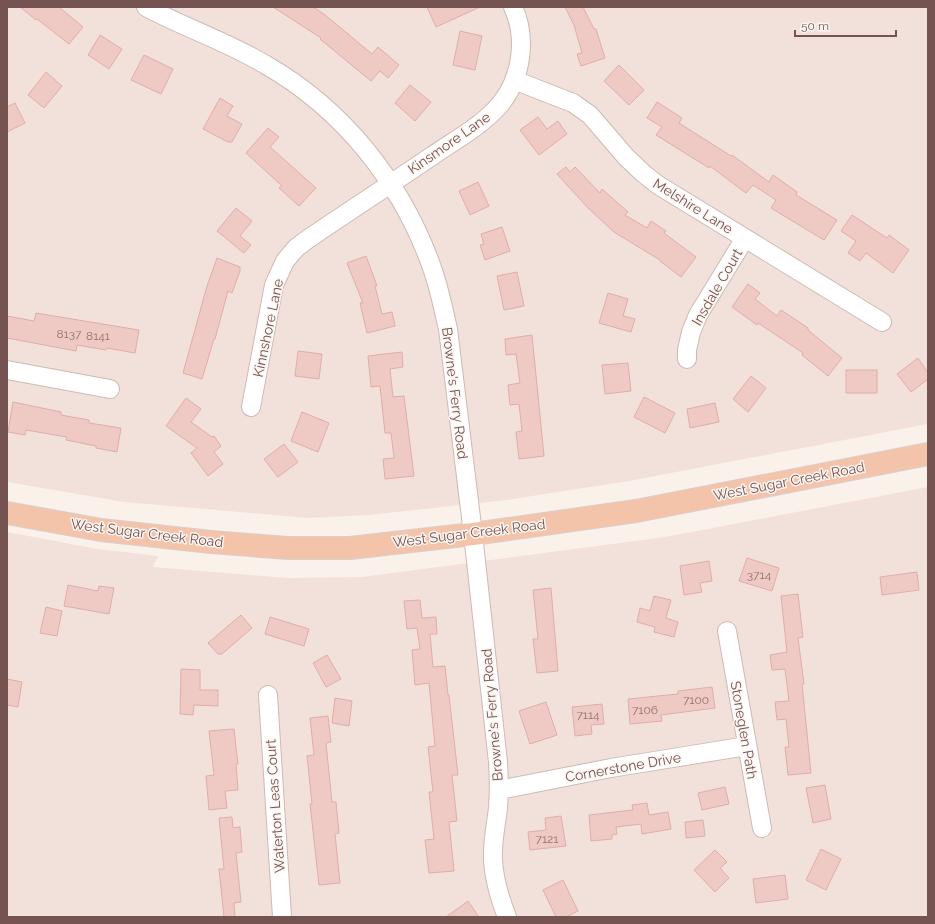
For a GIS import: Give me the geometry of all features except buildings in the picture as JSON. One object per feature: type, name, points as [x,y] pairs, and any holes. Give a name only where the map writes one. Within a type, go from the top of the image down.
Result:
[{"type":"main road","name":"West Sugar Creek Road","points":[[7,514],[101,530],[211,542],[310,549],[350,548],[473,534],[636,511],[928,454]]},
{"type":"street","name":"Browne's Ferry Road","points":[[146,7],[166,18],[238,50],[267,65],[295,83],[326,108],[350,131],[391,183],[419,235],[431,265],[441,297],[448,329],[473,534],[498,762],[499,790],[498,809],[493,836],[493,861],[500,898],[507,917]]},
{"type":"street","name":"Kinsmore Lane","points":[[391,183],[491,114],[507,94],[519,66],[521,51],[520,30],[513,7]]},
{"type":"street","name":"Melshire Lane","points":[[514,80],[573,103],[590,115],[626,157],[658,185],[882,322]]},
{"type":"street","name":"Kinnshore Lane","points":[[251,407],[274,285],[285,261],[296,248],[308,239],[391,183]]},
{"type":"street","name":"Insdale Court","points":[[687,359],[691,332],[698,315],[745,238]]},
{"type":"street","points":[[7,370],[110,389]]},
{"type":"street","name":"Stoneglen Path","points":[[727,631],[762,828]]},
{"type":"street","name":"Waterton Leas Court","points":[[268,695],[282,917]]},
{"type":"street","name":"Cornerstone Drive","points":[[499,790],[611,768],[747,746]]},
{"type":"shaded area","points":[[7,7],[928,7],[928,424],[629,481],[507,500],[369,515],[308,518],[124,502],[7,482]]},
{"type":"shaded area","points":[[928,487],[928,917],[7,917],[7,532],[98,549],[158,556],[153,567],[287,578],[362,577],[665,537]]}]
